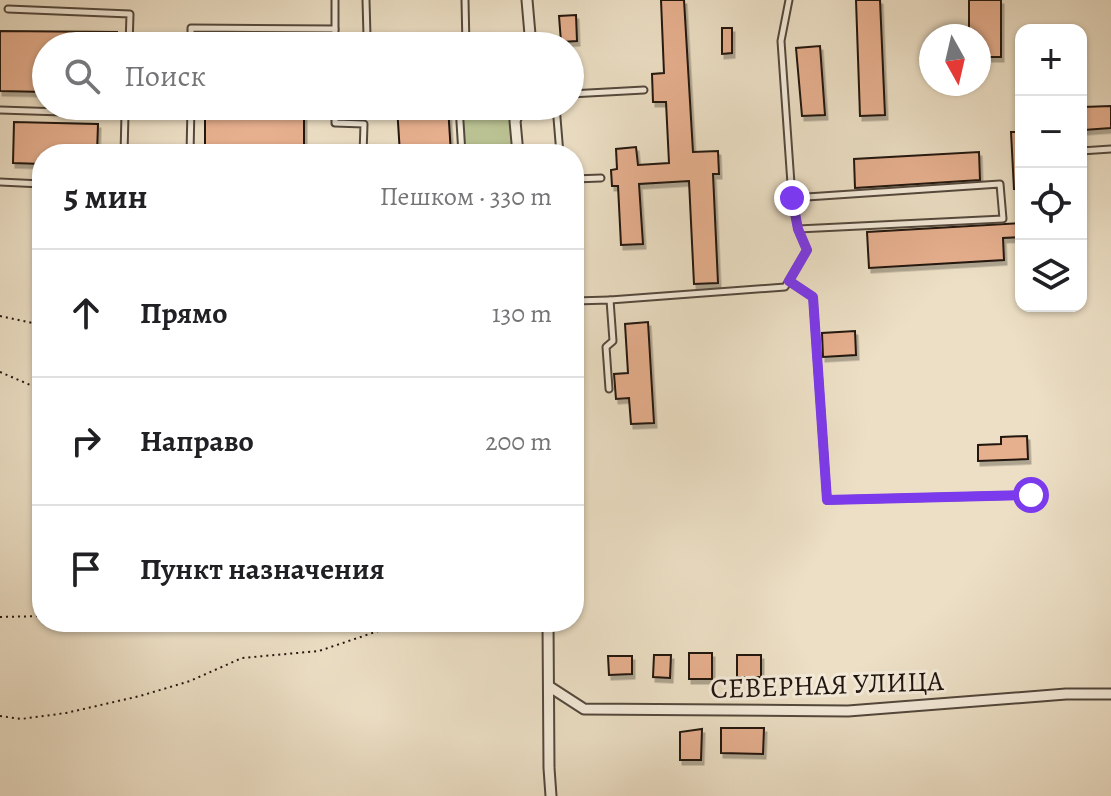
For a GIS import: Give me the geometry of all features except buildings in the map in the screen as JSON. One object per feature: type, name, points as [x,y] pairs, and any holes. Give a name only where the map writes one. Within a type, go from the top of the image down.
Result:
[{"type":"street","points":[[527,0],[530,32]]},
{"type":"street","points":[[515,120],[517,144]]},
{"type":"street","points":[[548,632],[551,796]]},
{"type":"street","name":"СЕВЕРНАЯ УЛИЦА","points":[[550,687],[584,709],[848,711],[1066,694],[1111,694]]},
{"type":"lane","points":[[191,32],[191,28],[335,29],[335,0]]},
{"type":"lane","points":[[366,0],[367,32]]},
{"type":"lane","points":[[465,0],[466,32]]},
{"type":"lane","points":[[584,301],[785,287],[807,250],[798,229],[792,198],[781,41],[789,0]]},
{"type":"lane","points":[[8,9],[130,14],[129,32]]},
{"type":"lane","points":[[584,93],[644,90]]},
{"type":"lane","points":[[0,110],[32,111]]},
{"type":"lane","points":[[124,144],[125,120]]},
{"type":"lane","points":[[190,144],[191,120]]},
{"type":"lane","points":[[335,120],[335,123],[364,124],[363,144]]},
{"type":"lane","points":[[460,120],[461,144]]},
{"type":"lane","points":[[557,120],[559,144]]},
{"type":"lane","points":[[1087,151],[1111,149]]},
{"type":"lane","points":[[584,179],[601,178]]},
{"type":"lane","points":[[0,182],[32,184]]},
{"type":"lane","points":[[792,198],[1000,184],[1003,219],[798,229]]},
{"type":"lane","points":[[789,281],[813,297],[827,500],[1031,495]]},
{"type":"lane","points":[[609,389],[606,347],[613,341],[610,300]]},
{"type":"path","points":[[0,316],[32,323]]},
{"type":"path","points":[[0,372],[32,386]]},
{"type":"path","points":[[0,617],[32,616]]},
{"type":"path","points":[[0,716],[21,719],[126,700],[190,681],[242,658],[319,651],[375,632]]},
{"type":"green space","points":[[461,120],[511,120],[513,144],[464,144]]},
{"type":"route","points":[[792,198],[798,229],[807,250],[789,281],[813,297],[827,500],[1031,495]]}]
